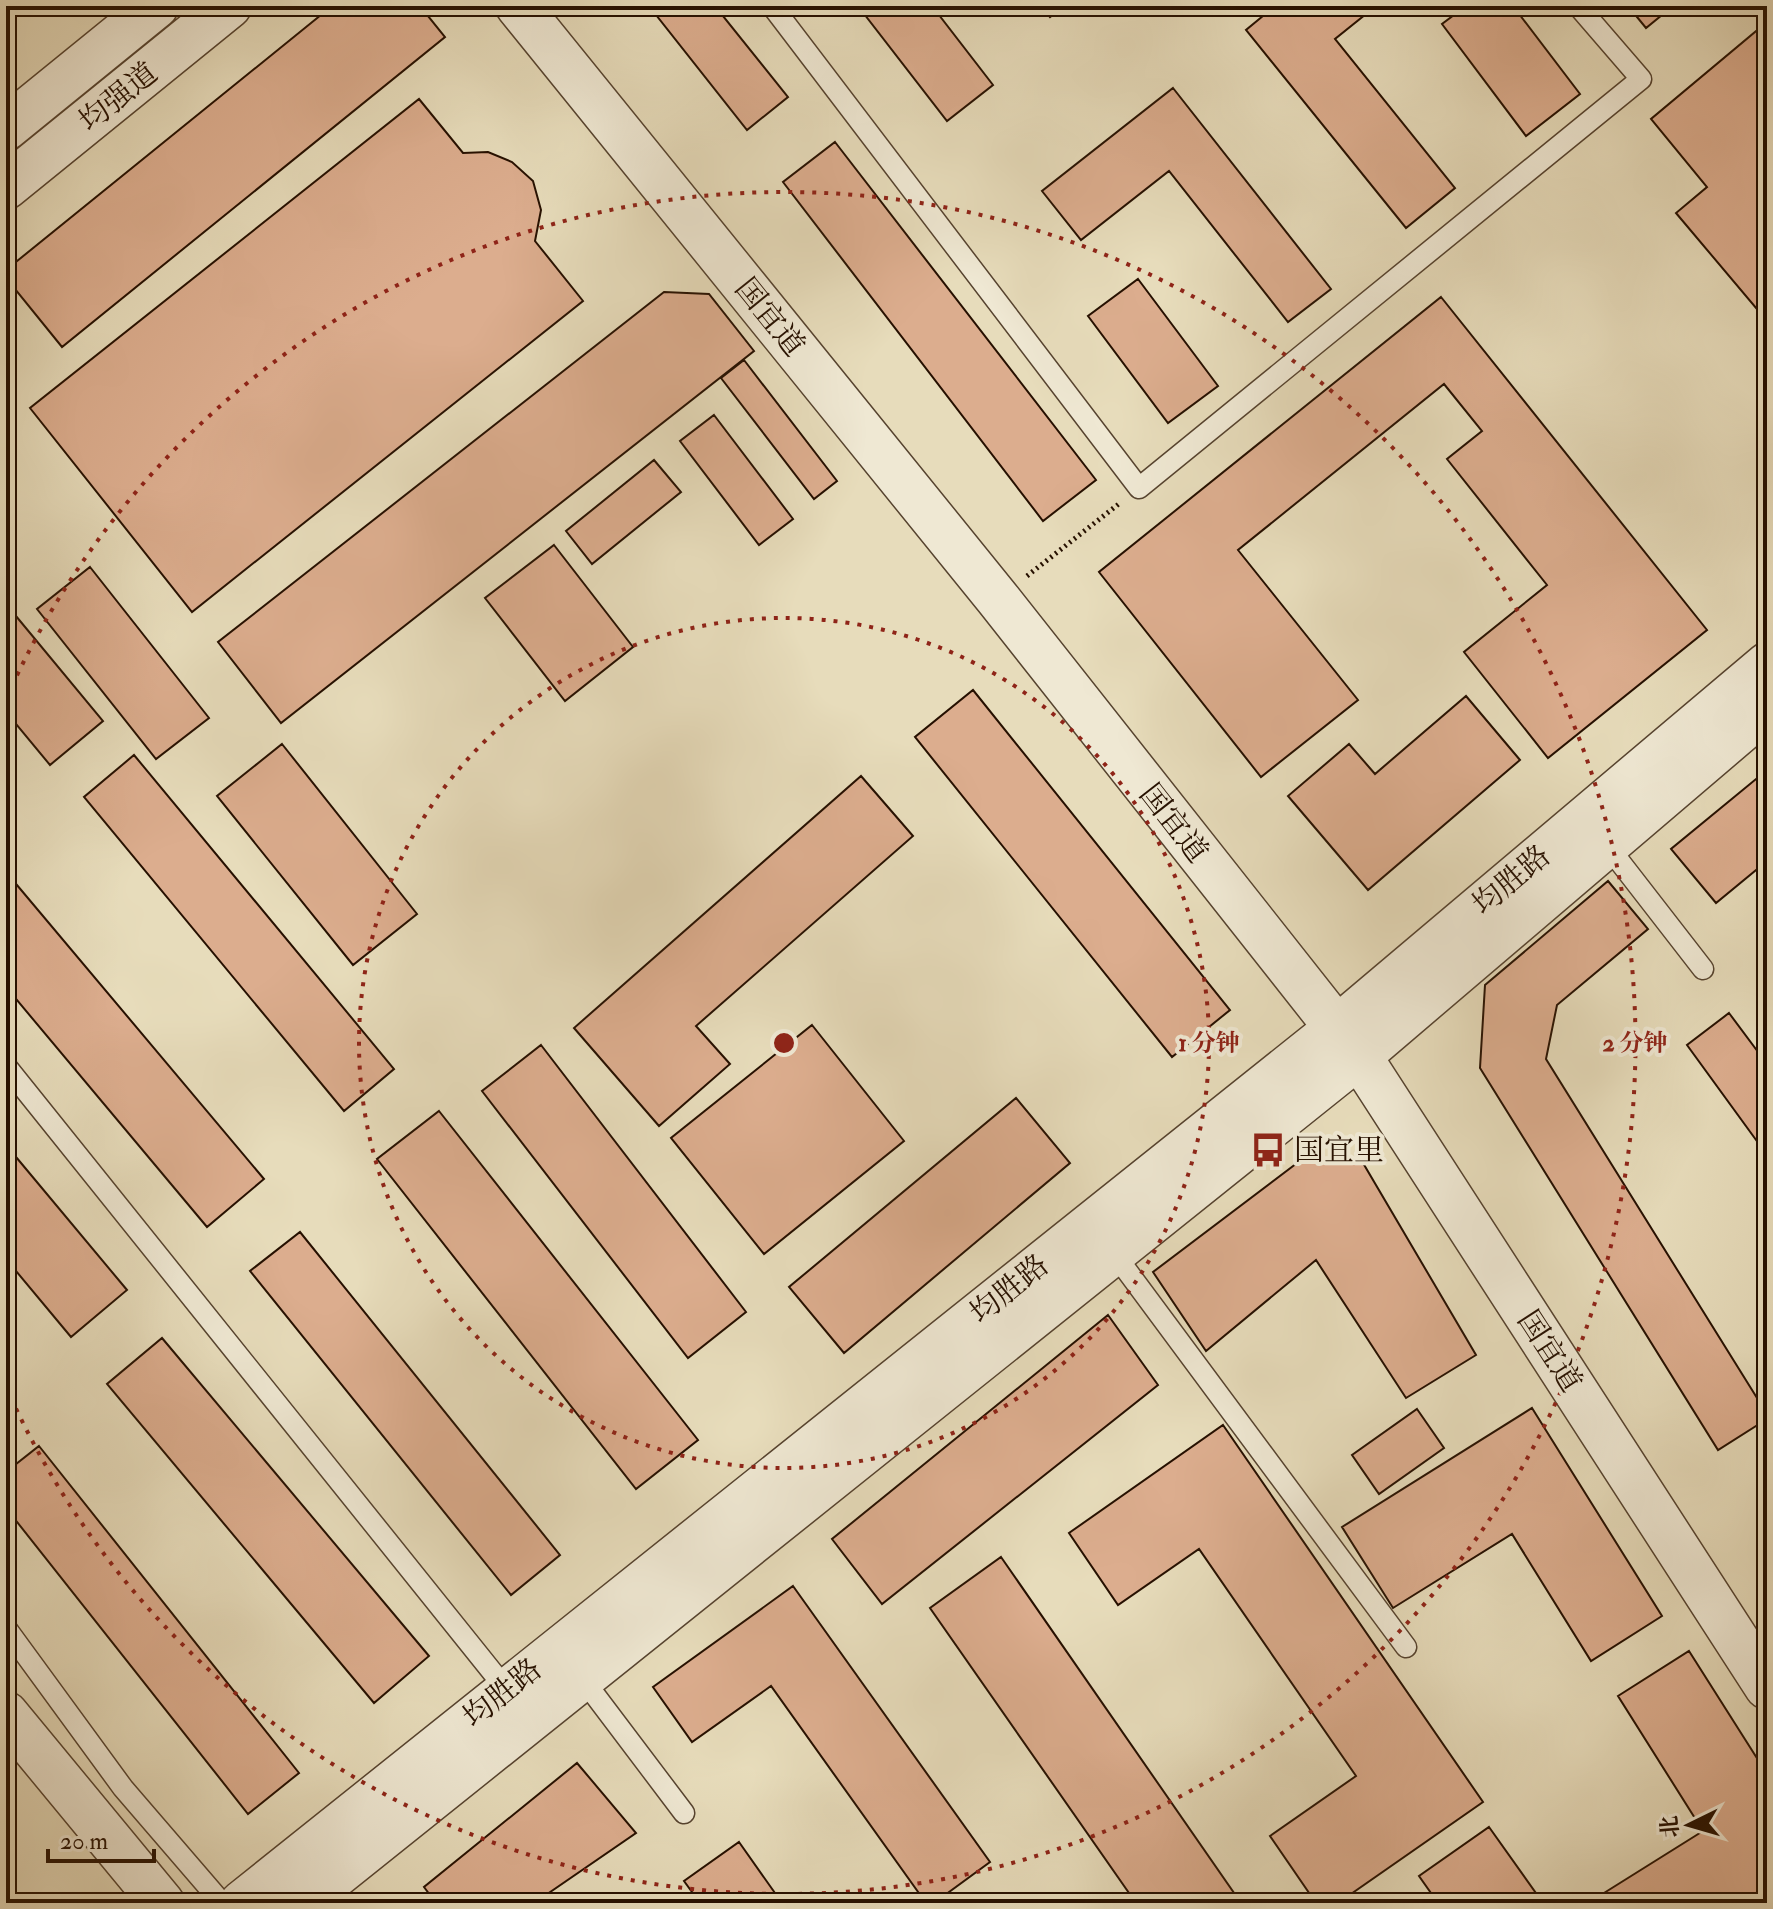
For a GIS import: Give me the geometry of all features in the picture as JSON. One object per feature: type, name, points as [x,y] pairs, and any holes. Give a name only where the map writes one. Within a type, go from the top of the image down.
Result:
[{"type":"street","name":"均强道","points":[[6,128],[156,6]]},
{"type":"street","name":"均强道","points":[[6,187],[229,6]]},
{"type":"street","name":"国宜道","points":[[518,6],[998,599],[1347,1043],[1767,1687]]},
{"type":"street","name":"均胜路","points":[[301,1903],[517,1705],[582,1678],[1113,1252],[1767,665]]},
{"type":"street","name":"均胜路","points":[[242,1903],[517,1705],[1347,1043],[1606,844],[1767,708]]},
{"type":"street","points":[[6,1714],[162,1903]]},
{"type":"lane","points":[[772,6],[1139,488],[1641,79],[1578,6]]},
{"type":"lane","points":[[1606,844],[1703,969]]},
{"type":"lane","points":[[6,1066],[517,1705]]},
{"type":"lane","points":[[1113,1252],[1406,1647]]},
{"type":"lane","points":[[6,1628],[123,1788],[222,1903]]},
{"type":"lane","points":[[582,1678],[684,1813]]},
{"type":"path","points":[[998,599],[1139,488]]},
{"type":"building","points":[[332,6],[420,6],[445,37],[62,347],[6,278],[6,270]]},
{"type":"building","points":[[649,6],[715,6],[788,97],[747,130]]},
{"type":"building","points":[[858,6],[932,6],[993,85],[947,121]]},
{"type":"building","points":[[1041,6],[1064,6],[1050,17]]},
{"type":"building","points":[[1275,6],[1376,6],[1335,39],[1455,188],[1406,228],[1246,30]]},
{"type":"building","points":[[1466,6],[1513,6],[1580,94],[1526,136],[1442,24]]},
{"type":"building","points":[[1628,6],[1673,6],[1646,28]]},
{"type":"building","points":[[1767,22],[1767,321],[1676,213],[1707,187],[1651,119]]},
{"type":"building","points":[[1173,88],[1331,289],[1288,322],[1169,171],[1081,240],[1042,191]]},
{"type":"building","points":[[419,99],[463,153],[488,152],[512,162],[533,181],[541,210],[535,241],[583,301],[192,612],[30,408]]},
{"type":"building","points":[[835,142],[1096,480],[1043,521],[783,182]]},
{"type":"building","points":[[1138,279],[1218,386],[1168,423],[1088,316]]},
{"type":"building","points":[[664,292],[709,294],[754,351],[281,723],[218,642]]},
{"type":"building","points":[[1441,297],[1707,630],[1548,758],[1464,652],[1547,585],[1447,459],[1482,431],[1444,384],[1238,550],[1358,700],[1261,777],[1099,572]]},
{"type":"building","points":[[744,360],[837,481],[814,499],[721,378]]},
{"type":"building","points":[[714,415],[793,519],[759,545],[680,441]]},
{"type":"building","points":[[654,460],[681,492],[592,564],[566,531]]},
{"type":"building","points":[[554,545],[633,647],[565,701],[485,598]]},
{"type":"building","points":[[90,567],[209,718],[156,759],[37,609]]},
{"type":"building","points":[[6,604],[103,721],[50,765],[6,712]]},
{"type":"building","points":[[973,690],[1230,1010],[1172,1057],[915,737]]},
{"type":"building","points":[[1466,696],[1520,760],[1368,890],[1288,796],[1349,744],[1375,774]]},
{"type":"building","points":[[282,744],[417,914],[353,965],[217,796]]},
{"type":"building","points":[[134,755],[394,1069],[344,1111],[84,797]]},
{"type":"building","points":[[1767,770],[1767,861],[1716,903],[1671,849]]},
{"type":"building","points":[[861,776],[913,836],[696,1026],[730,1064],[659,1126],[574,1028]]},
{"type":"building","points":[[6,872],[264,1179],[207,1227],[6,987]]},
{"type":"building","points":[[1608,881],[1648,929],[1557,1005],[1546,1059],[1767,1414],[1767,1419],[1718,1450],[1480,1068],[1485,985]]},
{"type":"building","points":[[1729,1013],[1767,1064],[1767,1155],[1687,1045]]},
{"type":"building","points":[[812,1025],[904,1141],[764,1254],[671,1138]]},
{"type":"building","points":[[541,1045],[746,1312],[688,1358],[482,1091]]},
{"type":"building","points":[[1016,1098],[1070,1163],[844,1353],[789,1287]]},
{"type":"building","points":[[439,1111],[698,1440],[636,1489],[377,1159]]},
{"type":"building","points":[[6,1145],[127,1290],[71,1337],[6,1259]]},
{"type":"building","points":[[1305,1157],[1363,1163],[1476,1355],[1406,1398],[1316,1260],[1206,1351],[1153,1272]]},
{"type":"building","points":[[300,1232],[560,1555],[511,1595],[250,1271]]},
{"type":"building","points":[[1108,1315],[1158,1385],[882,1604],[832,1539]]},
{"type":"building","points":[[162,1338],[429,1656],[374,1703],[107,1384]]},
{"type":"building","points":[[1532,1408],[1662,1616],[1591,1661],[1512,1534],[1393,1608],[1342,1527]]},
{"type":"building","points":[[1417,1409],[1444,1448],[1379,1494],[1352,1455]]},
{"type":"building","points":[[1223,1425],[1483,1802],[1338,1903],[1316,1903],[1270,1836],[1356,1776],[1199,1549],[1118,1605],[1069,1533]]},
{"type":"building","points":[[39,1446],[299,1773],[248,1814],[6,1508],[6,1472]]},
{"type":"building","points":[[1001,1557],[1241,1903],[1136,1903],[930,1608]]},
{"type":"building","points":[[793,1586],[990,1862],[934,1903],[926,1903],[771,1686],[692,1742],[653,1687]]},
{"type":"building","points":[[1689,1651],[1767,1774],[1767,1886],[1740,1903],[1599,1903],[1596,1898],[1703,1831],[1618,1696]]},
{"type":"building","points":[[577,1763],[636,1833],[543,1897],[547,1903],[436,1903],[424,1887]]},
{"type":"building","points":[[1489,1827],[1543,1903],[1438,1903],[1419,1876]]},
{"type":"building","points":[[739,1842],[782,1903],[700,1903],[684,1881]]},
{"type":"place","name":"国宜里","points":[[1268,1150]]}]
